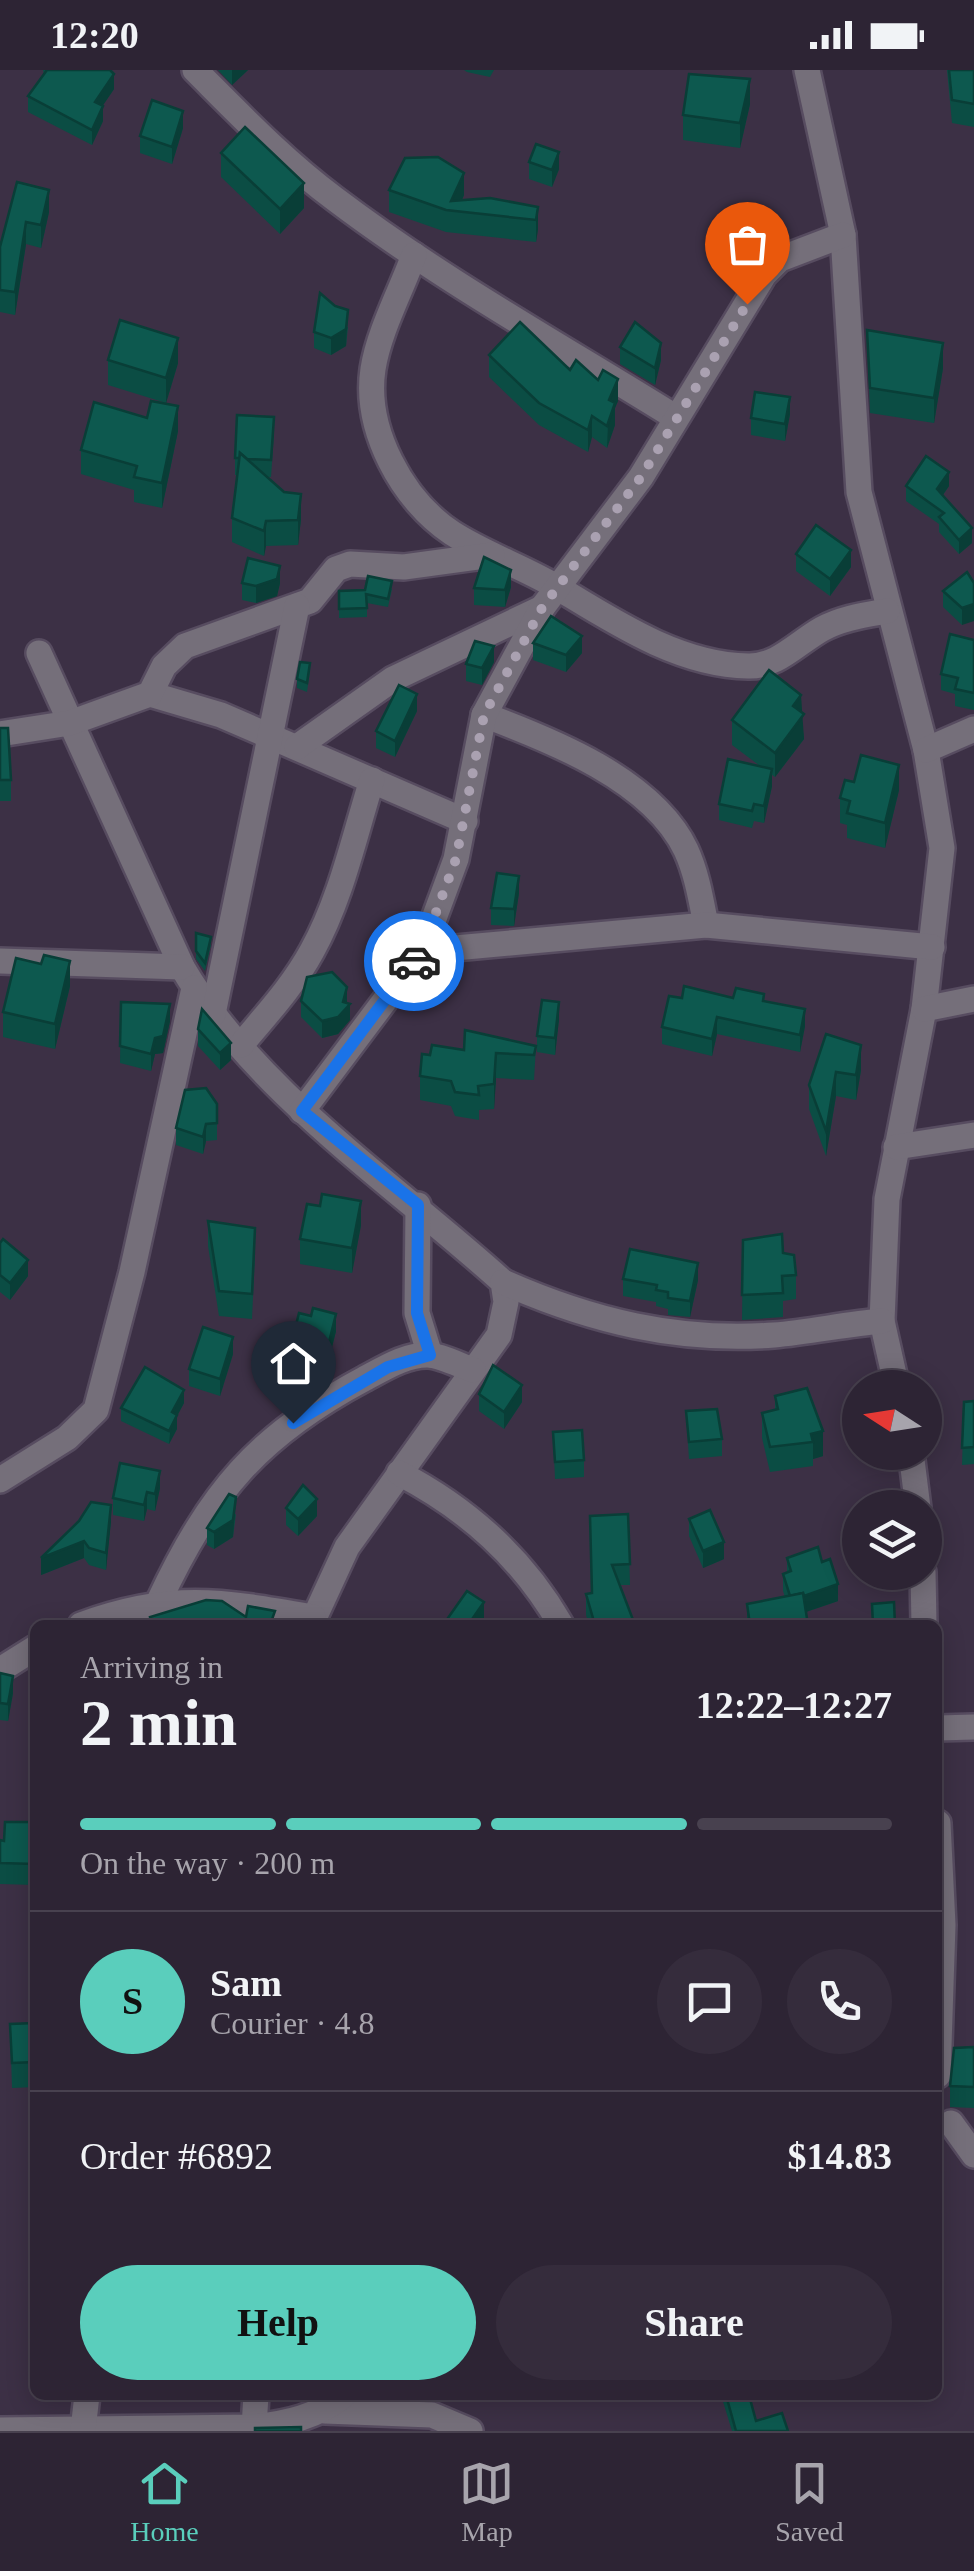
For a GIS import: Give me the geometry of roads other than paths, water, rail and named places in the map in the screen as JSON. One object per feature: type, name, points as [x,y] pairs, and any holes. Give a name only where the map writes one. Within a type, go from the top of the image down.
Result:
[{"type":"street","points":[[195,70],[281,154],[414,255],[674,417]]},
{"type":"street","points":[[807,70],[843,235],[859,492],[926,750],[942,848],[924,1010],[896,1148],[883,1248],[882,1321],[893,1370]]},
{"type":"street","points":[[302,1111],[422,950],[465,821],[484,715],[549,597],[641,477],[674,417],[764,275],[780,259],[843,235]]},
{"type":"street","points":[[414,255],[374,366],[371,396],[394,470],[426,514],[492,554],[549,597],[704,658],[764,666],[845,619],[887,610]]},
{"type":"street","points":[[150,694],[164,666],[185,646],[316,598],[336,568],[350,564],[404,568],[492,554]]},
{"type":"street","points":[[297,747],[393,679],[549,597]]},
{"type":"street","points":[[213,1014],[267,735],[297,606]]},
{"type":"street","points":[[39,653],[188,977],[213,1014],[302,1111],[418,1205],[503,1282],[602,1322],[664,1333],[775,1335],[882,1321]]},
{"type":"street","points":[[0,734],[70,723],[150,694],[297,747],[465,821]]},
{"type":"street","points":[[484,715],[584,755],[627,785],[685,847],[706,925]]},
{"type":"street","points":[[926,750],[974,729]]},
{"type":"street","points":[[240,1045],[287,990],[313,949],[336,897],[372,780]]},
{"type":"street","points":[[422,950],[706,925],[932,947]]},
{"type":"street","points":[[0,961],[188,977]]},
{"type":"street","points":[[0,1480],[68,1438],[96,1410],[132,1272],[188,977]]},
{"type":"street","points":[[924,1010],[974,1000]]},
{"type":"street","points":[[896,1148],[974,1135]]},
{"type":"street","points":[[418,1205],[417,1313],[430,1355]]},
{"type":"street","points":[[312,1620],[347,1547],[439,1424],[499,1334],[505,1319],[503,1282]]},
{"type":"street","points":[[159,1601],[201,1520],[234,1473],[261,1447],[344,1390],[408,1358],[430,1355],[472,1370]]},
{"type":"street","points":[[400,1473],[435,1492],[490,1533],[538,1586],[557,1620]]},
{"type":"street","points":[[923,1590],[924,1620]]},
{"type":"street","points":[[112,1619],[159,1601],[238,1606],[307,1620]]},
{"type":"street","points":[[0,1670],[30,1651]]},
{"type":"street","points":[[942,1728],[974,1727]]},
{"type":"street","points":[[942,1904],[942,1954]]},
{"type":"street","points":[[954,2123],[974,2155]]},
{"type":"street","points":[[82,2430],[86,2400]]},
{"type":"street","points":[[254,2427],[256,2400]]},
{"type":"street","points":[[0,2430],[254,2427],[288,2422],[334,2403],[429,2405],[470,2431]]}]
